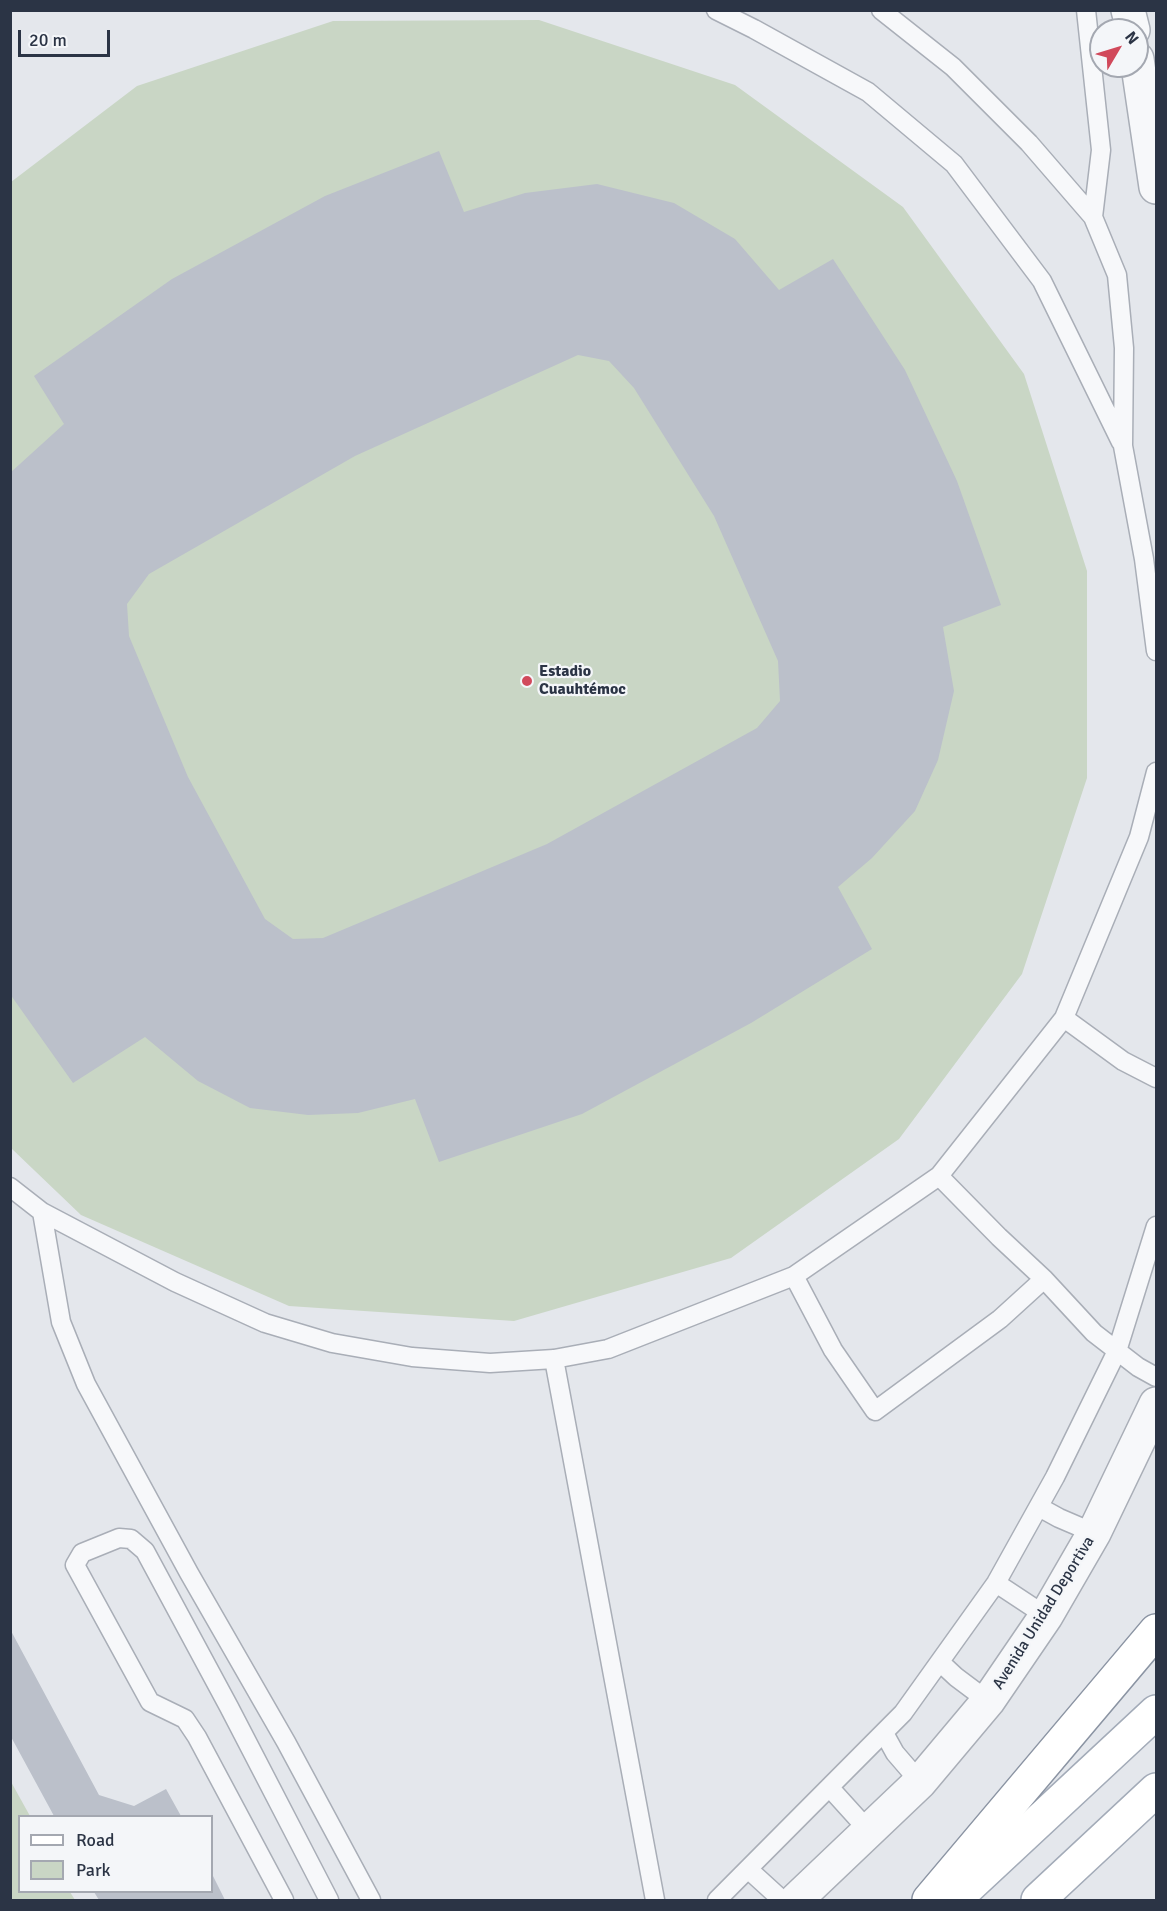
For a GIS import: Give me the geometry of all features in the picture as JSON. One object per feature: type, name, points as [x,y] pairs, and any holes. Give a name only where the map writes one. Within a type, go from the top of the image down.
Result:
[{"type":"main road","points":[[929,1900],[1156,1631]]},
{"type":"main road","points":[[954,1900],[1156,1712]]},
{"type":"main road","points":[[1038,1900],[1156,1790]]},
{"type":"street","points":[[1140,78],[1156,187]]},
{"type":"street","name":"Avenida Unidad Deportiva","points":[[796,1900],[920,1782],[988,1701],[1046,1616],[1094,1533],[1156,1404]]},
{"type":"lane","points":[[716,10],[868,92],[954,164],[1042,281],[1123,446],[1150,558],[1156,651]]},
{"type":"lane","points":[[881,10],[953,67],[1029,143],[1093,217],[1117,274],[1124,348],[1123,446]]},
{"type":"lane","points":[[1086,10],[1101,150],[1093,217]]},
{"type":"lane","points":[[10,1187],[42,1212],[175,1282],[265,1323],[332,1342],[412,1357],[490,1363],[554,1359],[608,1349],[794,1276],[939,1176],[1064,1018],[1139,837],[1156,772]]},
{"type":"lane","points":[[1064,1018],[1123,1060],[1156,1078]]},
{"type":"lane","points":[[939,1176],[1094,1333],[1138,1367],[1156,1377]]},
{"type":"lane","points":[[42,1212],[62,1322],[86,1384],[189,1573],[286,1742],[371,1900]]},
{"type":"lane","points":[[717,1900],[903,1713],[941,1663],[996,1583],[1055,1477],[1117,1351],[1156,1226]]},
{"type":"lane","points":[[794,1276],[833,1350],[875,1411],[1000,1318],[1044,1280]]},
{"type":"lane","points":[[554,1359],[655,1900]]},
{"type":"lane","points":[[1039,1506],[1059,1518],[1094,1533]]},
{"type":"lane","points":[[284,1900],[197,1737],[185,1719],[150,1702],[75,1565],[82,1553],[119,1538],[131,1539],[145,1551],[329,1900]]},
{"type":"lane","points":[[996,1583],[1046,1616]]},
{"type":"lane","points":[[941,1663],[988,1701]]},
{"type":"lane","points":[[884,1733],[895,1753],[920,1782]]},
{"type":"lane","points":[[830,1788],[868,1830]]},
{"type":"lane","points":[[748,1869],[782,1900]]},
{"type":"green space","name":"Estadio Cuauhtémoc","points":[[539,20],[735,85],[903,207],[1024,374],[1087,571],[1087,778],[1022,974],[899,1139],[731,1258],[514,1321],[289,1306],[81,1215],[11,1148],[11,182],[137,86],[333,21]]},
{"type":"green space","points":[[10,1780],[29,1815],[18,1815],[18,1893],[71,1893],[75,1900],[11,1900]]},
{"type":"building","points":[[439,151],[464,212],[525,193],[597,184],[674,203],[735,239],[779,290],[833,259],[905,370],[957,481],[1001,605],[943,627],[954,691],[938,760],[915,811],[872,858],[838,887],[872,949],[751,1023],[582,1114],[439,1162],[415,1099],[358,1113],[308,1115],[250,1108],[198,1081],[145,1037],[73,1083],[10,994],[10,473],[64,424],[34,376],[172,279],[325,196]],"holes":[[[578,355],[609,361],[634,388],[714,516],[778,661],[780,701],[757,728],[547,844],[323,938],[293,939],[265,919],[188,777],[129,636],[127,604],[149,574],[355,456]]]},
{"type":"building","points":[[10,1629],[99,1795],[134,1806],[166,1789],[180,1815],[53,1815],[10,1735]]},
{"type":"building","points":[[213,1876],[225,1900],[99,1900],[95,1893],[213,1893]]},
{"type":"place","name":"Estadio Cuauhtémoc","points":[[527,681]]}]
